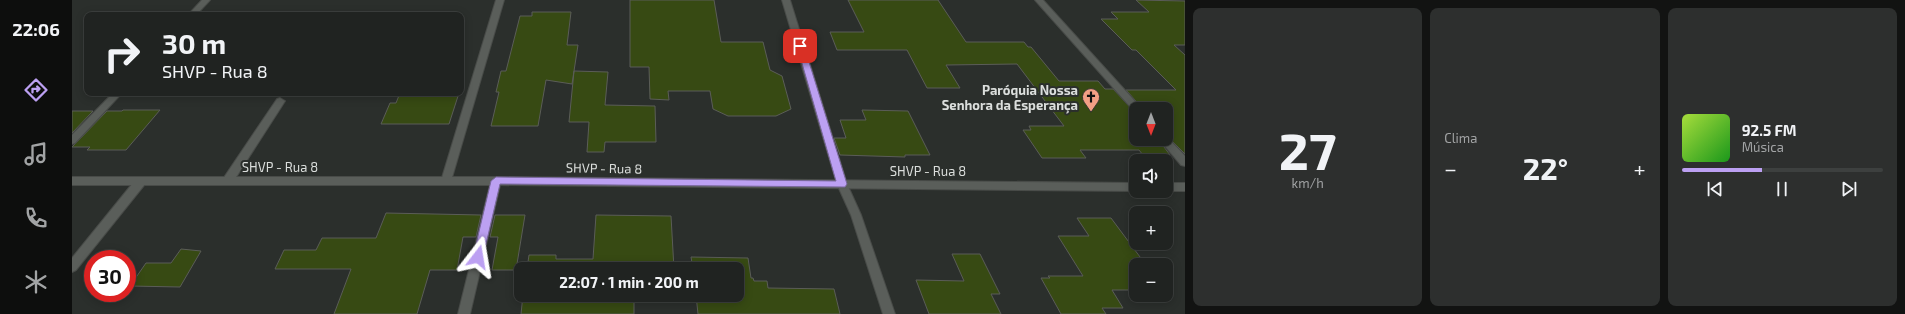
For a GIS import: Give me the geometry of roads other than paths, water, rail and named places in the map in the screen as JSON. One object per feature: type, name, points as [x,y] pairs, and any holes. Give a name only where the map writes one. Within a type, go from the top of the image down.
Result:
[{"type":"street","points":[[195,12],[206,0]]},
{"type":"street","points":[[446,181],[479,75],[500,0]]},
{"type":"street","points":[[786,0],[842,184],[856,216],[889,314]]},
{"type":"street","points":[[1039,0],[1131,102]]},
{"type":"street","points":[[72,141],[115,96]]},
{"type":"street","points":[[226,182],[280,102]]},
{"type":"street","points":[[1170,146],[1185,162]]},
{"type":"street","name":"SHVP - Rua 8","points":[[72,181],[496,181],[1129,187]]},
{"type":"street","points":[[72,267],[141,181]]},
{"type":"street","points":[[464,314],[496,181]]},
{"type":"street","points":[[1173,187],[1185,187]]},
{"type":"place","name":"Paróquia Nossa Senhora da Esperança","points":[[1091,112]]}]
